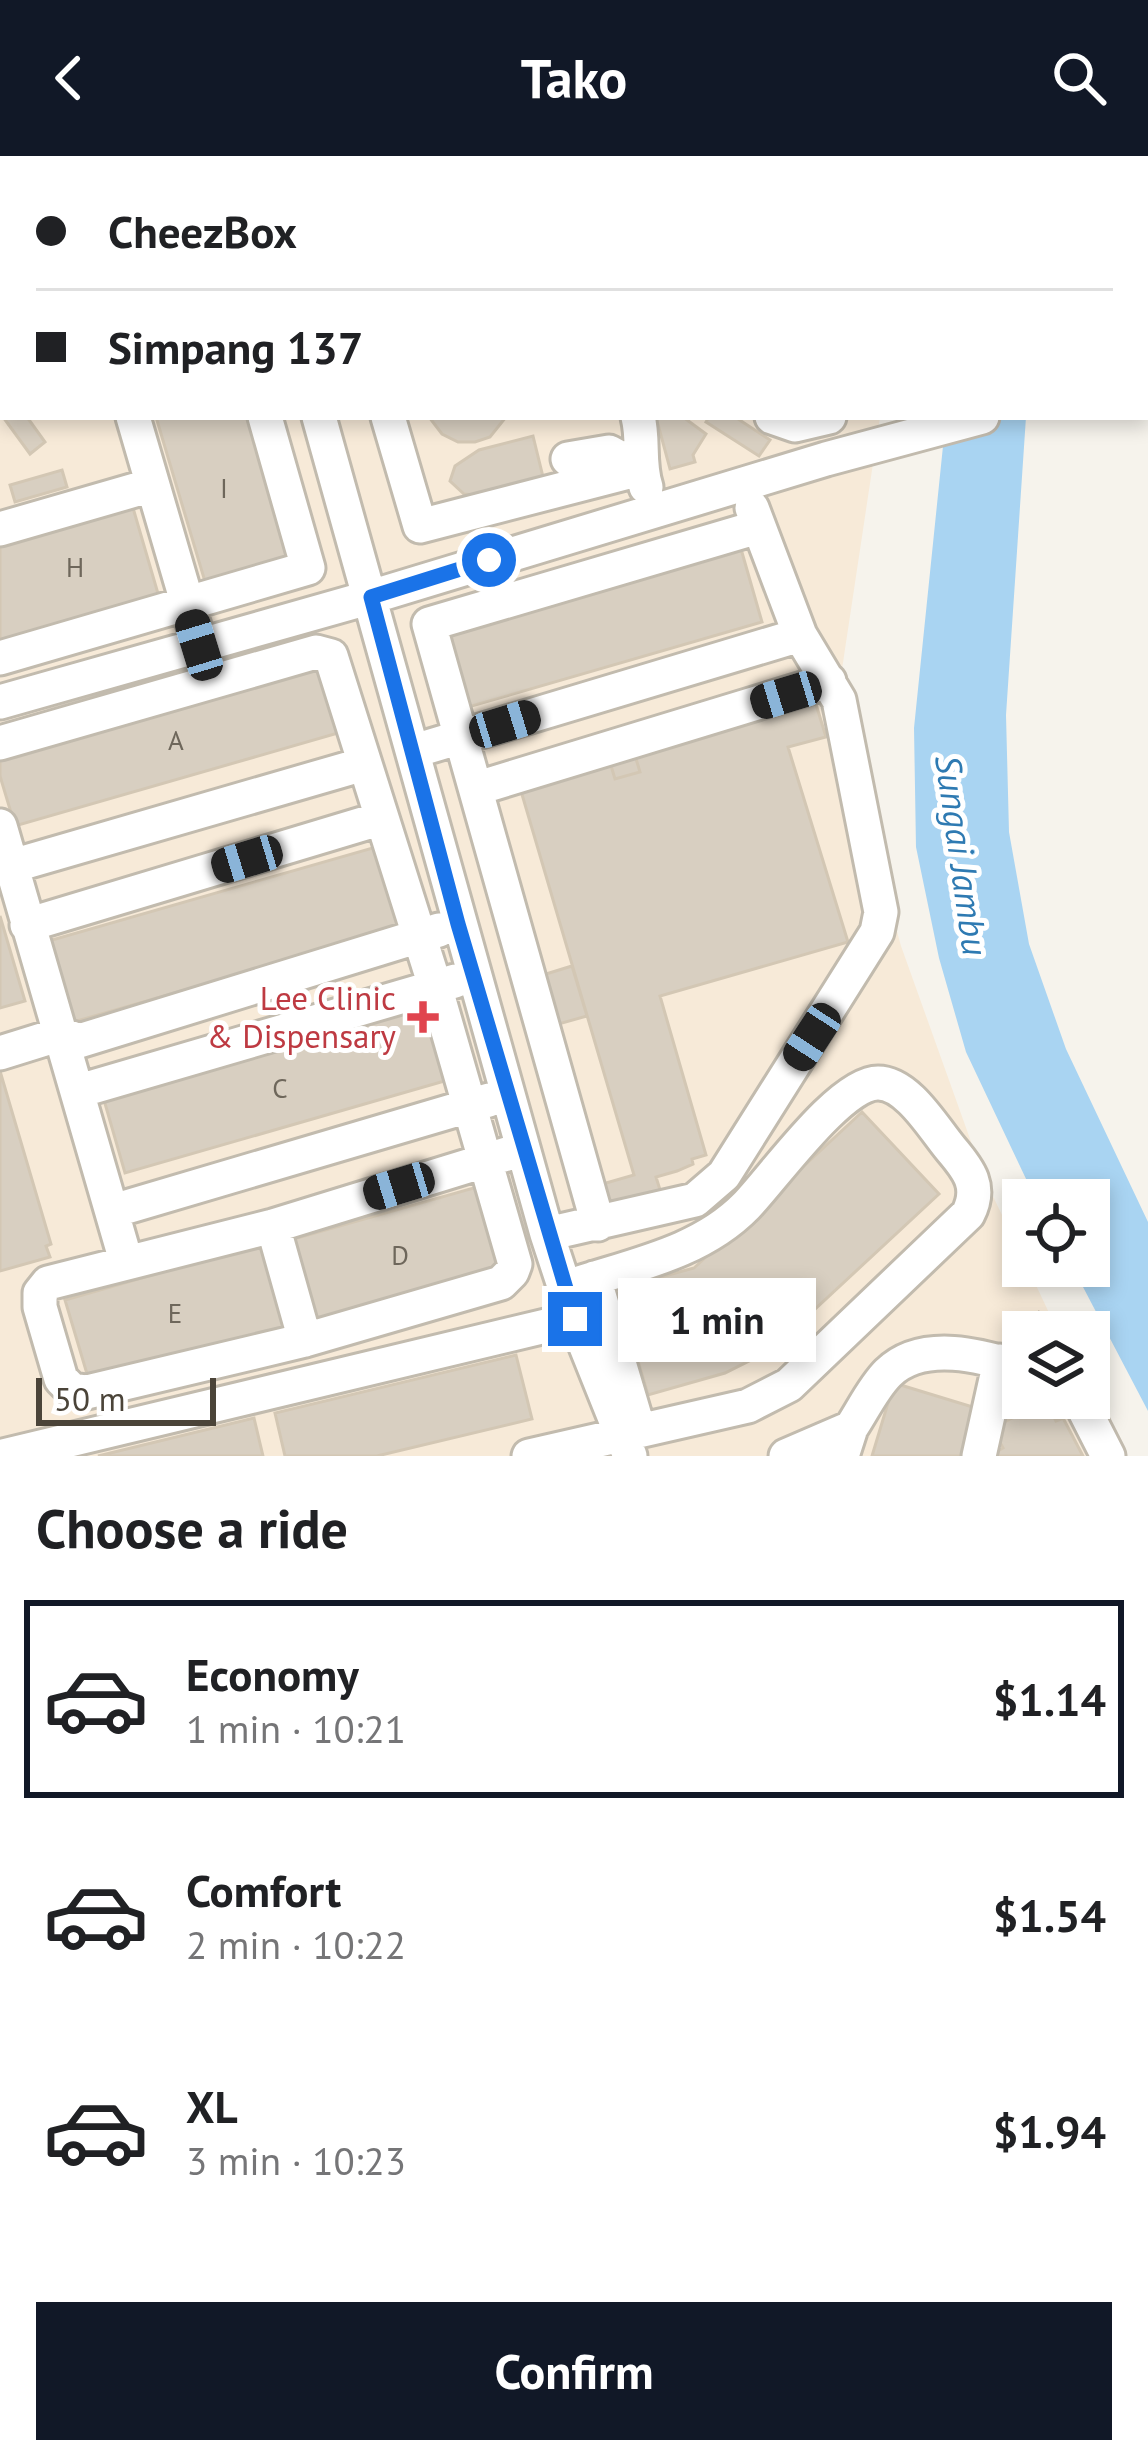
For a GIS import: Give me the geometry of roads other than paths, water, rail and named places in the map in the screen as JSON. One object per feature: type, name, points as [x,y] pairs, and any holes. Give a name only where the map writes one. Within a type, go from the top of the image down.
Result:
[{"type":"street","points":[[134,420],[199,645]]},
{"type":"street","points":[[389,420],[420,526],[640,469]]},
{"type":"street","points":[[639,420],[640,469],[653,511]]},
{"type":"street","points":[[804,420],[813,464]]},
{"type":"street","points":[[0,702],[971,420]]},
{"type":"street","points":[[0,658],[308,568],[270,433],[322,426],[547,1234],[578,1295],[630,1441]]},
{"type":"street","points":[[568,460],[609,452],[640,469]]},
{"type":"street","points":[[547,1234],[694,1200],[711,1190],[877,932],[881,912],[839,700],[800,635],[743,484]]},
{"type":"street","points":[[0,529],[152,485]]},
{"type":"street","points":[[598,1225],[552,1062],[564,1025],[547,970],[518,948],[478,788],[429,624],[758,527]]},
{"type":"street","points":[[251,630],[261,667]]},
{"type":"street","points":[[414,751],[800,635]]},
{"type":"street","points":[[0,743],[316,652],[331,656],[379,819],[436,986],[471,1105],[483,1159],[514,1264],[507,1278],[305,1340],[87,1392],[72,1390],[61,1379],[40,1307],[40,1293],[48,1283],[273,1226],[483,1159],[524,1149]]},
{"type":"street","points":[[478,788],[829,680]]},
{"type":"street","points":[[12,866],[364,764]]},
{"type":"street","points":[[27,925],[379,819]]},
{"type":"street","points":[[0,826],[126,1261]]},
{"type":"street","points":[[0,1053],[61,1034],[79,1041],[458,924]]},
{"type":"street","points":[[80,1091],[474,976]]},
{"type":"street","points":[[3,1456],[578,1295],[703,1241],[744,1208],[848,1095],[873,1083],[887,1084],[905,1095],[971,1172],[975,1191],[968,1214],[790,1385],[748,1406],[630,1441],[529,1456]]},
{"type":"street","points":[[113,1211],[508,1095]]},
{"type":"street","points":[[273,1226],[305,1340]]},
{"type":"street","points":[[786,1456],[846,1442],[884,1376],[899,1364],[938,1354],[1002,1363]]},
{"type":"street","points":[[979,1456],[1002,1391]]},
{"type":"street","points":[[1089,1419],[1108,1456]]},
{"type":"water","name":"Sungai Jambu","points":[[946,420],[1026,420],[1006,715],[1009,832],[1029,944],[1066,1049],[1148,1222],[1148,1411],[1110,1338],[1110,1311],[1096,1311],[1083,1287],[1110,1287],[1110,1179],[1026,1179],[966,1052],[939,958],[916,847],[914,728]]},
{"type":"place","name":"Lee Clinic & Dispensary","points":[[423,1017]]}]
